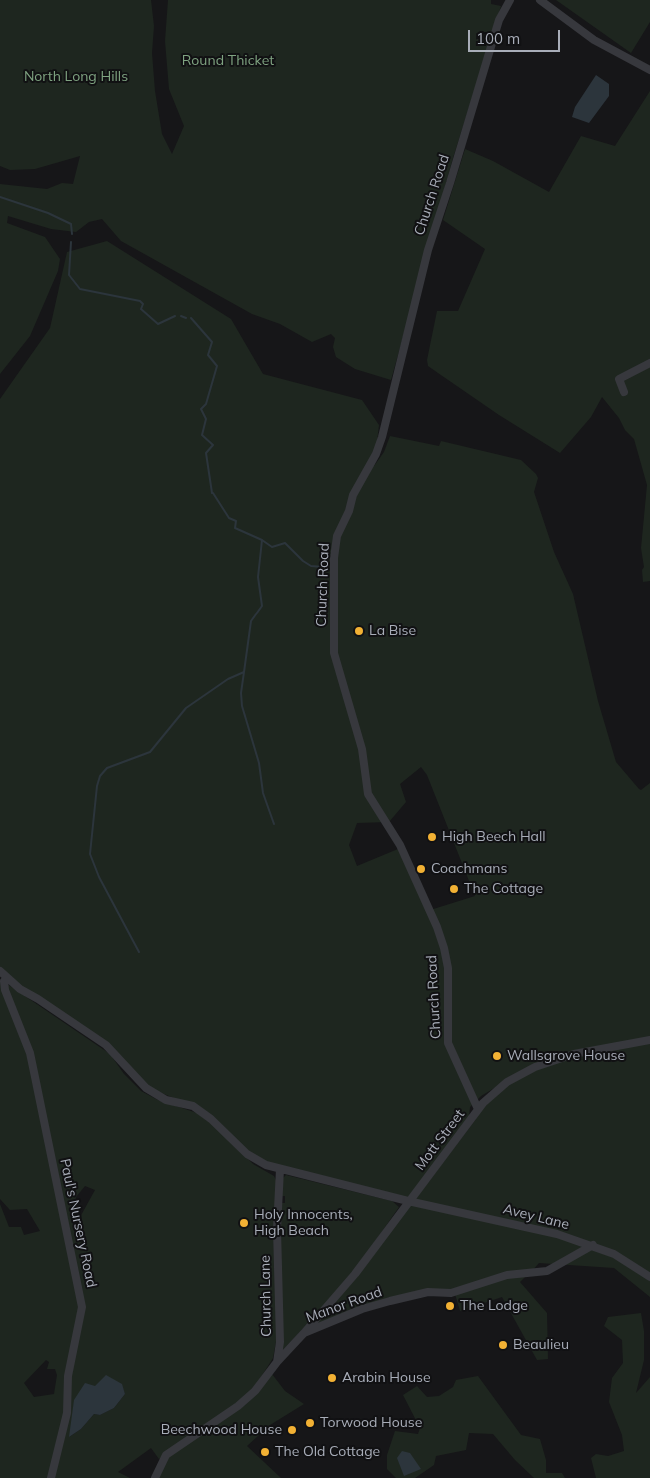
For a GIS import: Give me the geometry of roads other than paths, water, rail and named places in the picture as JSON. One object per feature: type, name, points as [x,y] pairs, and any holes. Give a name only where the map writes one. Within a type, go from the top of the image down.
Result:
[{"type":"street","name":"Church Road","points":[[478,1109],[448,1043],[448,968],[437,927],[400,845],[368,794],[362,749],[334,653],[334,558],[337,536],[349,510],[353,495],[376,454],[382,437],[423,265],[499,20],[510,0]]},
{"type":"street","points":[[540,0],[594,40],[650,70]]},
{"type":"street","points":[[624,392],[619,379],[650,363]]},
{"type":"street","name":"Avey Lane","points":[[0,972],[20,989],[106,1045],[146,1088],[166,1100],[193,1106],[247,1154],[266,1166],[408,1201],[545,1231],[593,1245],[614,1254],[650,1277]]},
{"type":"street","name":"Paul's Nursery Road","points":[[7,978],[4,981],[5,990],[30,1053],[82,1307],[68,1376],[66,1413],[51,1478]]},
{"type":"street","name":"Mott Street","points":[[304,1333],[355,1274],[478,1109],[507,1082],[535,1067],[574,1054],[650,1040]]},
{"type":"street","name":"Church Lane","points":[[277,1362],[280,1342],[277,1228],[280,1169]]},
{"type":"street","name":"Manor Road","points":[[155,1478],[166,1455],[238,1406],[255,1391],[277,1362],[304,1333],[390,1301],[438,1291],[451,1293],[507,1275],[547,1271],[593,1245]]},
{"type":"waterway","points":[[0,197],[48,213],[71,224],[72,234]]},
{"type":"waterway","points":[[71,242],[69,275],[80,289],[140,301],[143,304],[141,309],[158,324],[175,316]]},
{"type":"waterway","points":[[181,316],[186,318]]},
{"type":"waterway","points":[[191,318],[212,342],[208,355],[217,366],[206,404],[201,409],[206,419],[202,435],[213,445],[206,453],[212,493]]},
{"type":"waterway","points":[[213,493],[229,518],[236,521],[235,528],[262,540],[258,577],[262,606],[257,613]]},
{"type":"waterway","points":[[262,540],[272,547],[285,543],[303,561],[311,566],[323,567]]},
{"type":"waterway","points":[[139,952],[99,877],[90,854],[97,786],[100,776],[107,768],[150,752],[186,708],[228,679],[244,672],[251,621],[256,614]]},
{"type":"waterway","points":[[244,672],[241,693],[242,706],[259,763],[263,793],[274,824]]},
{"type":"place","name":"La Bise","points":[[359,631]]},
{"type":"place","name":"High Beech Hall","points":[[432,837]]},
{"type":"place","name":"Coachmans","points":[[421,869]]},
{"type":"place","name":"The Cottage","points":[[454,889]]},
{"type":"place","name":"Wallsgrove House","points":[[497,1056]]},
{"type":"place","name":"Holy Innocents, High Beach","points":[[244,1223]]},
{"type":"place","name":"The Lodge","points":[[450,1306]]},
{"type":"place","name":"Beaulieu","points":[[503,1345]]},
{"type":"place","name":"Arabin House","points":[[332,1378]]},
{"type":"place","name":"Torwood House","points":[[310,1423]]},
{"type":"place","name":"Beechwood House","points":[[292,1430]]},
{"type":"place","name":"The Old Cottage","points":[[265,1452]]},
{"type":"park label","name":"Round Thicket","points":[[228,61]]},
{"type":"park label","name":"North Long Hills","points":[[76,77]]}]
